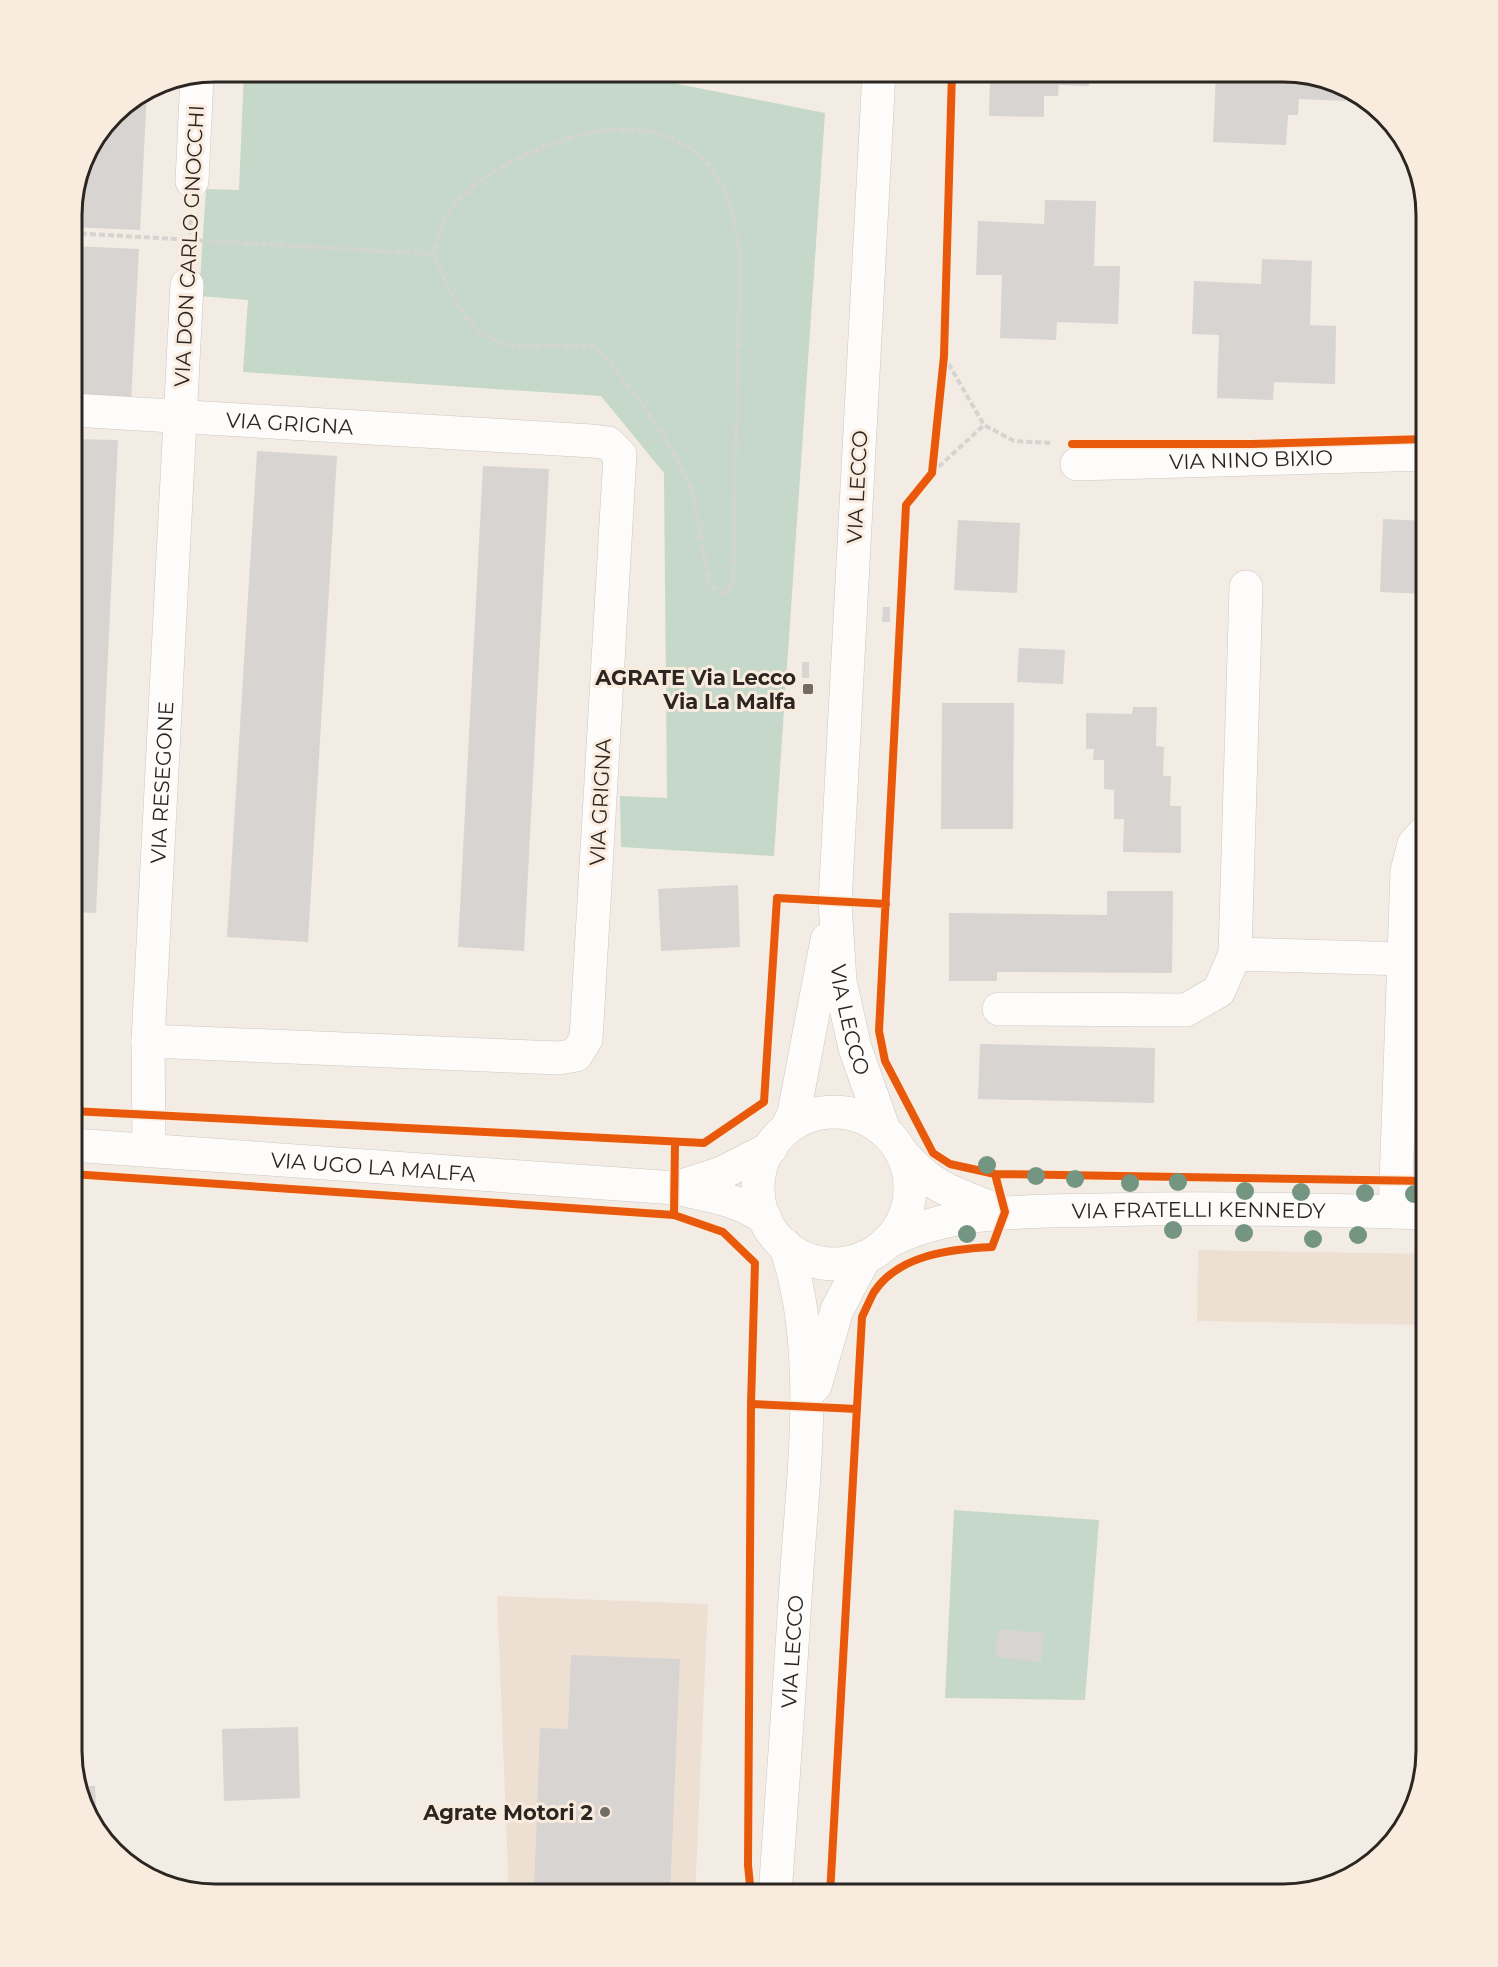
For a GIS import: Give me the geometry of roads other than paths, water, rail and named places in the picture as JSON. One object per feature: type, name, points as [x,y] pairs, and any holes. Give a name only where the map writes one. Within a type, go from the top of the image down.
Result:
[{"type":"street","name":"VIA LECCO","points":[[808,1408],[837,1310],[876,1250],[902,1223],[909,1203],[910,1176],[893,1142],[855,1048],[842,992],[835,903],[878,83]]},
{"type":"street","name":"VIA DON CARLO GNOCCHI","points":[[192,181],[197,84]]},
{"type":"street","name":"VIA DON CARLO GNOCCHI","points":[[181,417],[187,285]]},
{"type":"street","points":[[83,411],[181,417]]},
{"type":"street","name":"VIA RESEGONE","points":[[149,1148],[148,1041],[181,417]]},
{"type":"street","name":"VIA GRIGNA","points":[[148,1041],[559,1058],[576,1055],[586,1039],[620,472],[620,455],[608,443],[181,417]]},
{"type":"street","name":"VIA NINO BIXIO","points":[[1077,464],[1416,454]]},
{"type":"street","points":[[999,1009],[1186,1010],[1219,991],[1235,954],[1246,587]]},
{"type":"street","name":"VIA FRATELLI KENNEDY","points":[[876,1250],[941,1221],[1005,1212],[1197,1207],[1410,1212],[1404,959],[1407,871],[1416,842]]},
{"type":"street","name":"VIA LECCO","points":[[835,903],[794,1113],[761,1167],[758,1185],[765,1218],[772,1231],[785,1245],[801,1256],[823,1263],[843,1263],[876,1250]]},
{"type":"street","points":[[1235,954],[1404,959]]},
{"type":"street","points":[[779,1138],[811,1116],[838,1112],[867,1119],[893,1142]]},
{"type":"street","name":"VIA UGO LA MALFA","points":[[675,1188],[723,1173],[779,1138]]},
{"type":"street","name":"VIA FRATELLI KENNEDY","points":[[893,1142],[915,1168],[937,1186],[1005,1212]]},
{"type":"street","name":"VIA UGO LA MALFA","points":[[82,1145],[149,1148],[675,1188],[720,1197],[747,1207],[765,1218]]},
{"type":"street","name":"VIA LECCO","points":[[776,1885],[808,1408],[801,1311],[793,1268],[785,1245]]},
{"type":"place","name":"AGRATE Via Lecco Via La Malfa","points":[[808,689]]},
{"type":"place","name":"Agrate Motori 2","points":[[605,1812]]}]
